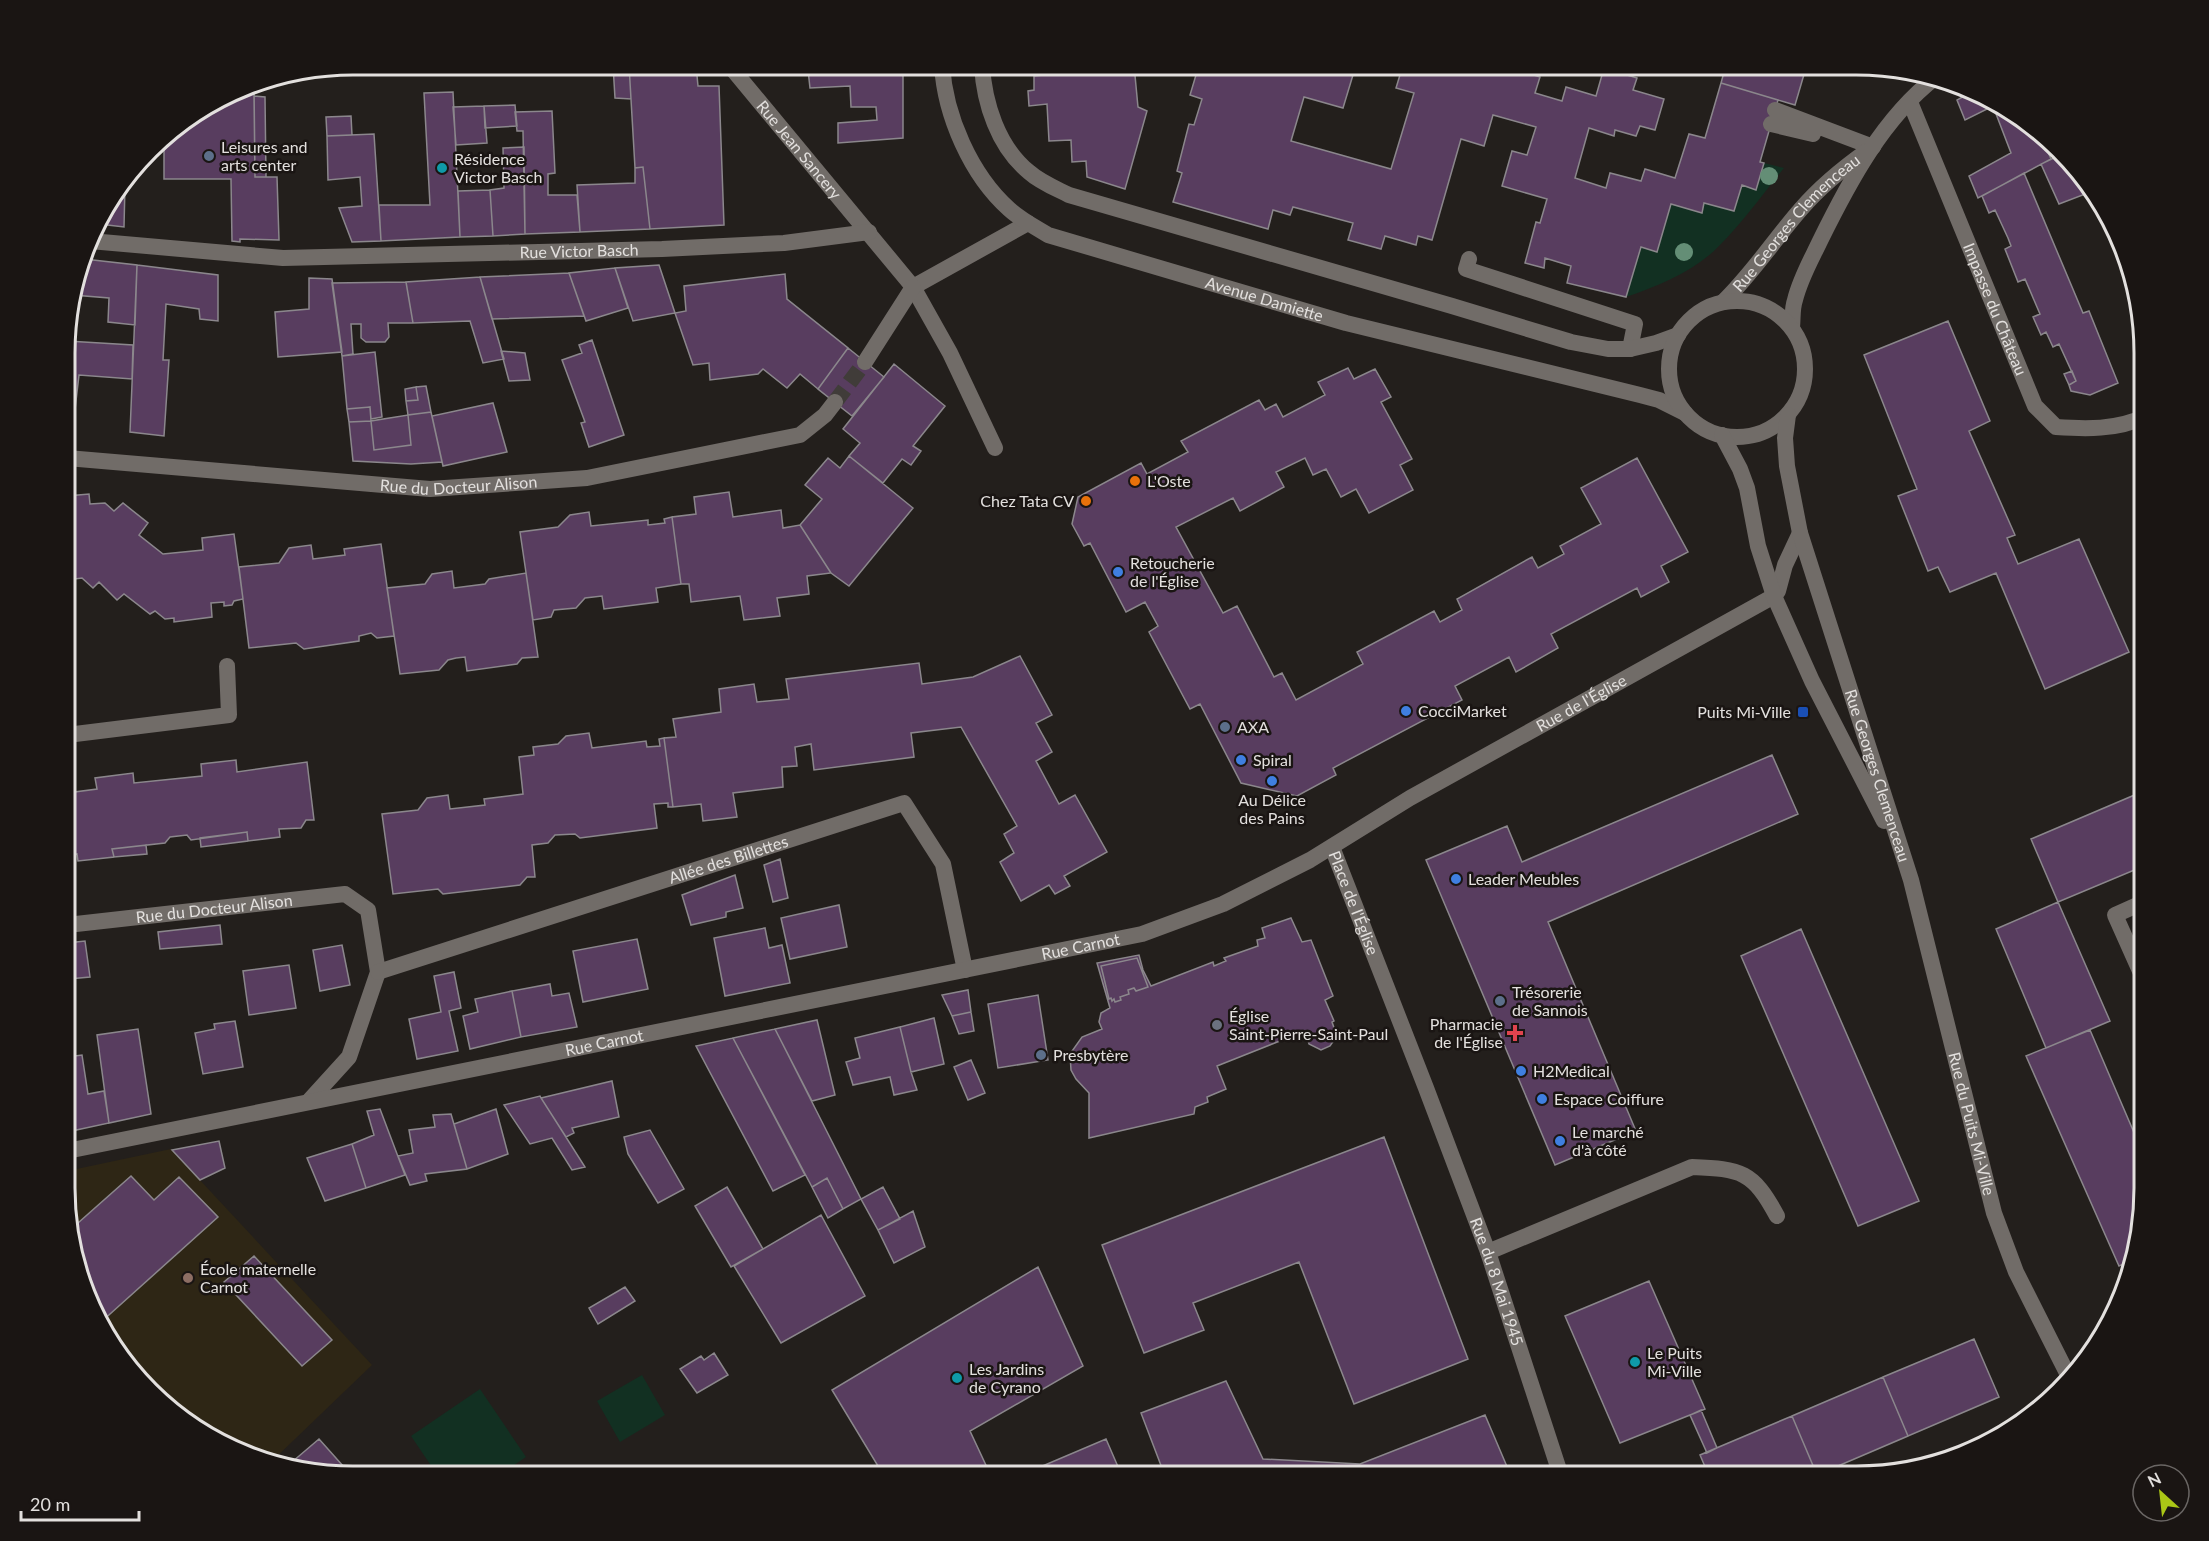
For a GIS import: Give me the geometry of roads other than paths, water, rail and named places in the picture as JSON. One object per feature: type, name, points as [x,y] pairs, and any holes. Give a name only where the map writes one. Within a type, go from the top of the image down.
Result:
[{"type":"street","name":"Rue Jean Sancery","points":[[737,75],[868,232]]},
{"type":"street","name":"Avenue Damiette","points":[[943,75],[955,125],[973,162],[996,196],[1010,210],[1048,235],[1346,323],[1640,394],[1685,412]]},
{"type":"street","points":[[983,75],[990,111],[1000,136],[1011,154],[1028,172],[1069,195],[1571,342],[1608,349],[1630,349],[1656,343],[1678,334]]},
{"type":"street","name":"Rue Georges Clemenceau","points":[[1792,327],[1794,302],[1801,281],[1837,208],[1873,147],[1927,84]]},
{"type":"street","name":"Impasse du Château","points":[[1910,102],[2035,406],[2056,427],[2088,429],[2134,422]]},
{"type":"street","points":[[1773,117],[1873,147]]},
{"type":"street","name":"Rue Georges Clemenceau","points":[[1723,302],[1744,282],[1802,208],[1840,170],[1873,147]]},
{"type":"street","points":[[865,362],[912,287],[1028,223]]},
{"type":"street","name":"Rue Victor Basch","points":[[98,242],[283,258],[662,249],[784,243],[868,232]]},
{"type":"street","points":[[868,232],[912,287],[950,352],[995,448]]},
{"type":"street","points":[[1469,260],[1466,269],[1635,324],[1630,349]]},
{"type":"street","points":[[1738,300],[1768,307],[1792,327],[1805,356],[1806,372],[1800,395],[1788,415],[1764,432],[1737,437],[1722,435],[1702,427],[1685,412],[1672,388],[1669,360],[1678,334],[1692,317],[1712,305],[1738,300]]},
{"type":"street","name":"Rue du Docteur Alison","points":[[75,459],[430,489],[564,480],[587,478],[800,435],[825,415],[835,402]]},
{"type":"street","name":"Rue Georges Clemenceau","points":[[1788,415],[1785,438],[1787,466],[1800,533],[1904,860]]},
{"type":"street","name":"Rue Georges Clemenceau","points":[[1722,435],[1747,488],[1758,546],[1774,596],[1812,681],[1904,860]]},
{"type":"street","points":[[1774,596],[1778,591],[1785,564],[1800,533]]},
{"type":"street","name":"Rue de l'Église","points":[[1332,847],[1410,798],[1774,596]]},
{"type":"street","points":[[75,734],[229,716],[227,666]]},
{"type":"street","name":"Allée des Billettes","points":[[378,972],[904,803],[943,864],[965,970]]},
{"type":"street","name":"Place de l'Église","points":[[1142,934],[1223,904],[1332,847],[1426,1088]]},
{"type":"street","name":"Rue du Puits Mi-Ville","points":[[1904,860],[1923,923],[1994,1213],[2016,1272],[2065,1371]]},
{"type":"street","name":"Rue du Docteur Alison","points":[[75,924],[345,894],[368,910],[378,972]]},
{"type":"street","points":[[2134,906],[2115,915],[2134,957]]},
{"type":"street","name":"Rue Carnot","points":[[75,1149],[1142,934]]},
{"type":"street","points":[[309,1101],[349,1057],[378,972]]},
{"type":"street","name":"Rue du 8 Mai 1945","points":[[1426,1088],[1488,1252],[1559,1466]]},
{"type":"street","points":[[1488,1252],[1692,1167],[1729,1169],[1746,1177],[1764,1192],[1777,1216]]},
{"type":"tunnel","points":[[835,402],[865,362]]},
{"type":"place","name":"Leisures and arts center","points":[[209,156]]},
{"type":"place","name":"Résidence Victor Basch","points":[[442,168]]},
{"type":"place","name":"L'Oste","points":[[1135,481]]},
{"type":"place","name":"Chez Tata CV","points":[[1086,501]]},
{"type":"place","name":"Retoucherie de l'Église","points":[[1118,572]]},
{"type":"place","name":"CocciMarket","points":[[1406,711]]},
{"type":"place","name":"Puits Mi-Ville","points":[[1803,712]]},
{"type":"place","name":"AXA","points":[[1225,727]]},
{"type":"place","name":"Spiral","points":[[1241,760]]},
{"type":"place","name":"Au Délice des Pains","points":[[1272,781]]},
{"type":"place","name":"Leader Meubles","points":[[1456,879]]},
{"type":"place","name":"Trésorerie de Sannois","points":[[1500,1001]]},
{"type":"place","name":"Église Saint-Pierre-Saint-Paul","points":[[1217,1025]]},
{"type":"place","name":"Pharmacie de l'Église","points":[[1515,1033]]},
{"type":"place","name":"Presbytère","points":[[1041,1055]]},
{"type":"place","name":"H2Medical","points":[[1521,1071]]},
{"type":"place","name":"Espace Coiffure","points":[[1542,1099]]},
{"type":"place","name":"Le marché d'à côté","points":[[1560,1141]]},
{"type":"place","name":"École maternelle Carnot","points":[[188,1278]]},
{"type":"place","name":"Le Puits Mi-Ville","points":[[1635,1362]]},
{"type":"place","name":"Les Jardins de Cyrano","points":[[957,1378]]}]
